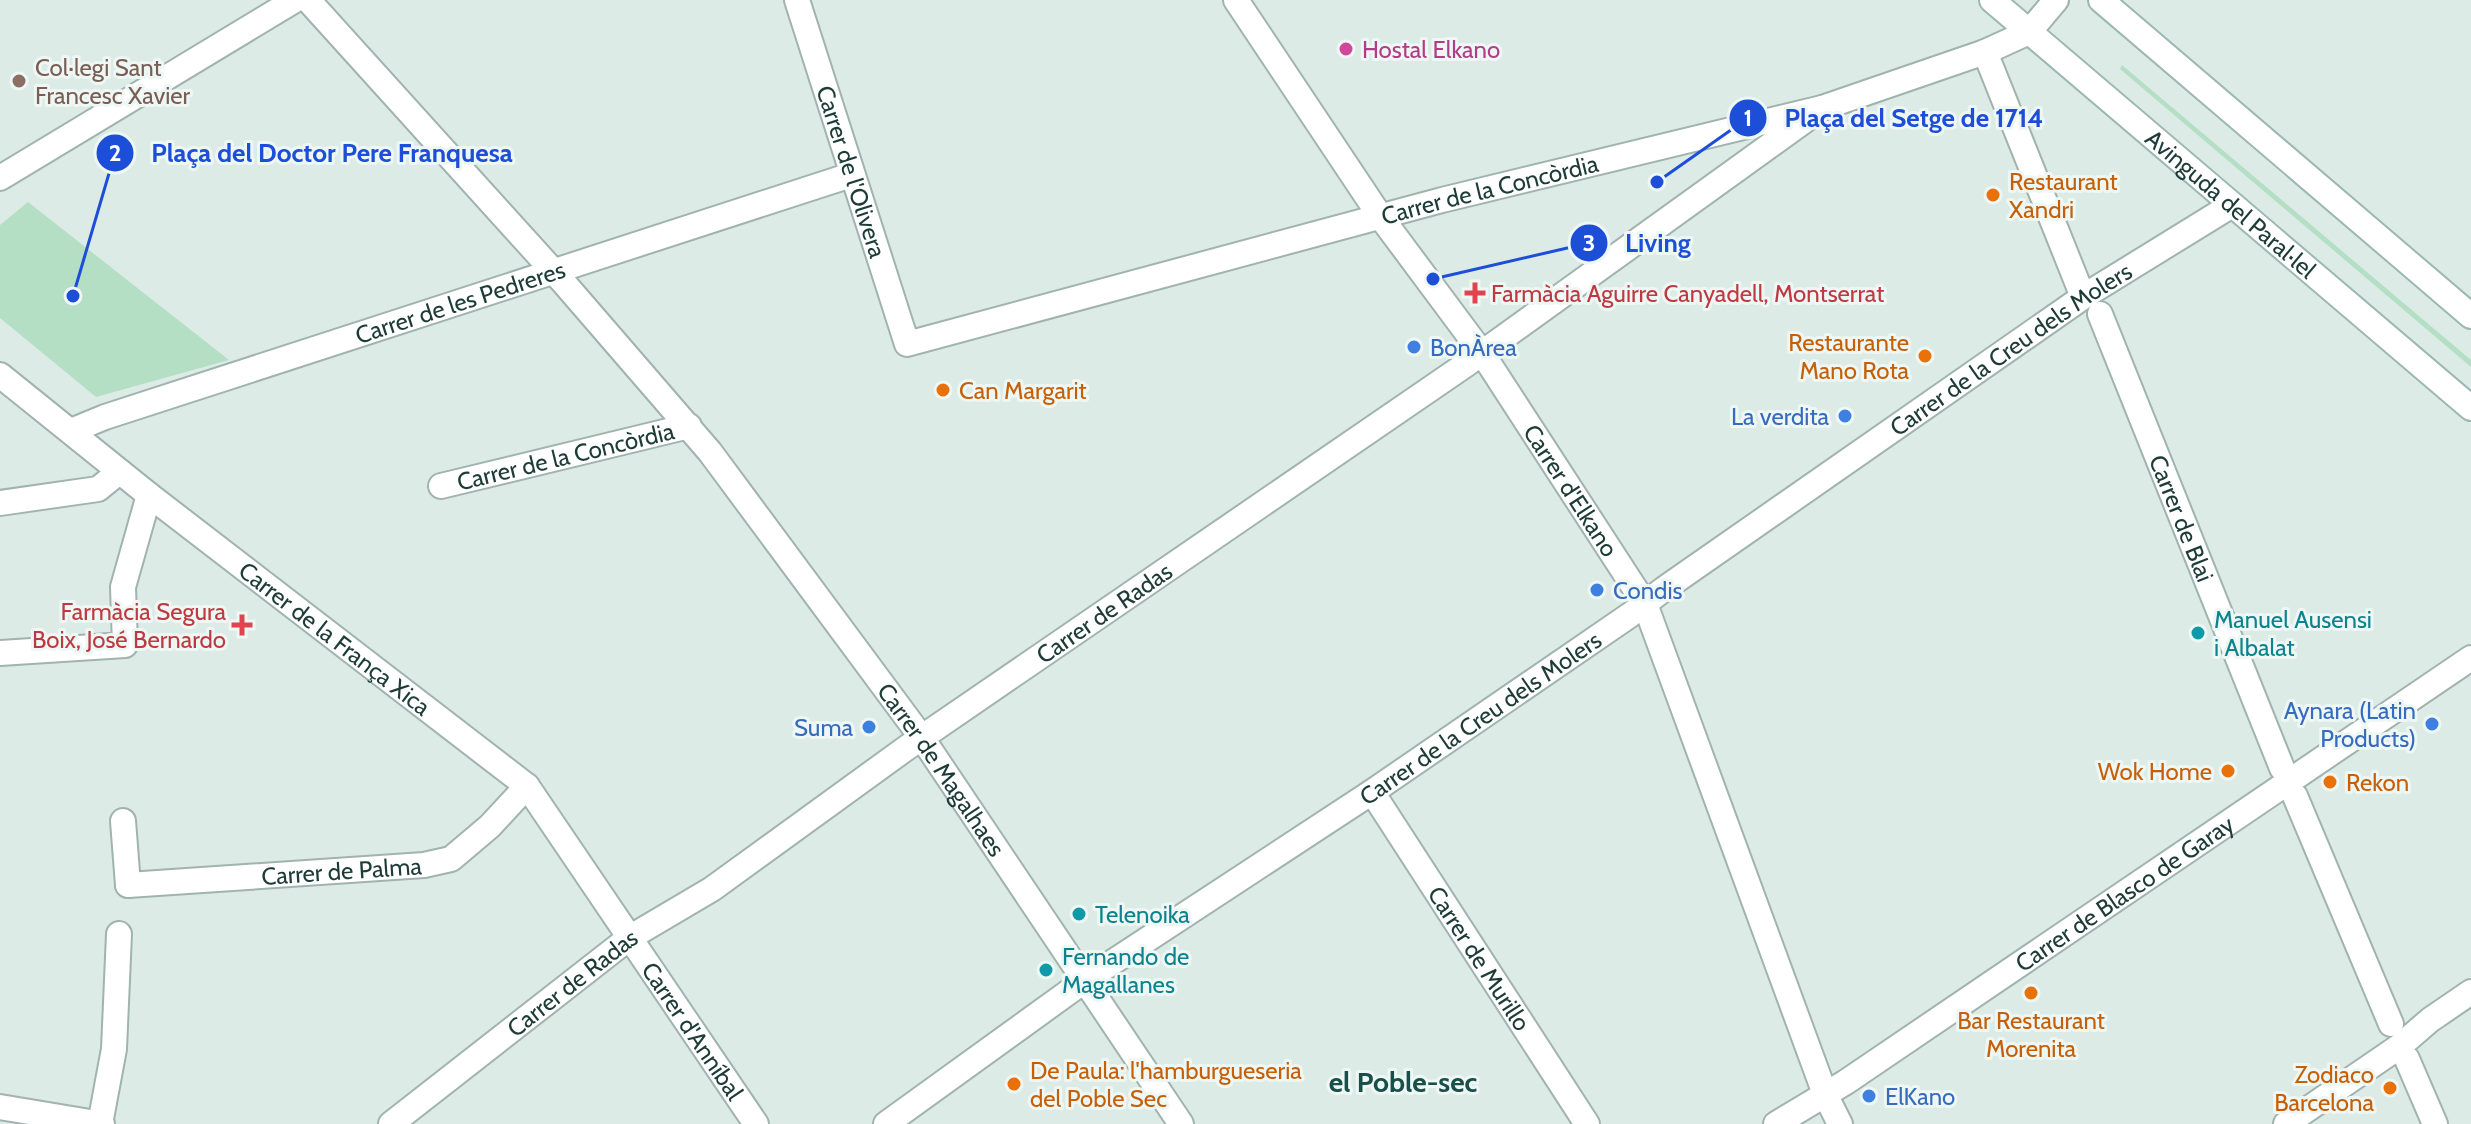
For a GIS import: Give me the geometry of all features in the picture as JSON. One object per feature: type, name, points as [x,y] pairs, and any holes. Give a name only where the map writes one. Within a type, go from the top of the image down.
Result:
[{"type":"street","points":[[0,178],[295,0]]},
{"type":"street","name":"Carrer de Magalhaes","points":[[308,0],[689,426],[922,738],[1181,1124]]},
{"type":"street","name":"Carrer de l'Olivera","points":[[797,0],[907,344]]},
{"type":"street","name":"Carrer d'Elkano","points":[[1236,0],[1380,216],[1482,353],[1645,604],[1825,1094],[1840,1124]]},
{"type":"street","name":"Avinguda del Paral·lel","points":[[1992,0],[2471,408]]},
{"type":"street","name":"Carrer de la Concòrdia","points":[[907,344],[1380,216],[1822,108],[1985,52],[2029,32],[2056,0]]},
{"type":"street","points":[[2101,0],[2471,316]]},
{"type":"street","points":[[1985,52],[2079,287]]},
{"type":"street","name":"Carrer de Radas","points":[[391,1124],[629,938],[712,889],[922,738],[1482,353],[1822,108]]},
{"type":"street","name":"Carrer de les Pedreres","points":[[71,431],[105,417],[851,175]]},
{"type":"street","name":"Carrer de la Creu dels Molers","points":[[886,1124],[1084,981],[1372,792],[2086,295],[2232,205]]},
{"type":"street","name":"Carrer de Blai","points":[[2100,314],[2282,768]]},
{"type":"street","name":"Carrer de la França Xica","points":[[0,375],[119,472],[527,786],[629,938]]},
{"type":"street","name":"Carrer de la Concòrdia","points":[[441,486],[689,426]]},
{"type":"street","points":[[0,503],[98,489],[119,472]]},
{"type":"street","points":[[0,653],[125,645],[123,587],[149,495]]},
{"type":"street","name":"Carrer de Blasco de Garay","points":[[1776,1124],[2471,658]]},
{"type":"street","name":"Carrer de Palma","points":[[123,821],[128,885],[424,865],[451,859],[490,826],[527,786]]},
{"type":"street","name":"Carrer de Murillo","points":[[1372,792],[1587,1124]]},
{"type":"street","points":[[2295,796],[2391,1024]]},
{"type":"street","points":[[0,1107],[101,1124],[114,1049],[119,934]]},
{"type":"street","name":"Carrer d'Anníbal","points":[[629,938],[756,1124]]},
{"type":"street","points":[[2286,1124],[2400,1046],[2430,1020],[2471,992]]},
{"type":"street","points":[[2407,1059],[2435,1124]]},
{"type":"green space","points":[[2122,65],[2471,360],[2471,367],[2120,69]]},
{"type":"green space","points":[[28,202],[229,360],[96,397],[0,318],[0,225]]},
{"type":"place","name":"Hostal Elkano","points":[[1346,49]]},
{"type":"place","name":"Col·legi Sant Francesc Xavier","points":[[19,81]]},
{"type":"place","name":"Plaça del Setge de 1714","points":[[1657,182]]},
{"type":"place","name":"Restaurant Xandri","points":[[1993,195]]},
{"type":"place","name":"Living","points":[[1433,279]]},
{"type":"place","name":"Farmàcia Aguirre Canyadell, Montserrat","points":[[1475,293]]},
{"type":"place","name":"Plaça del Doctor Pere Franquesa","points":[[73,296]]},
{"type":"place","name":"BonÀrea","points":[[1414,347]]},
{"type":"place","name":"Restaurante Mano Rota","points":[[1925,356]]},
{"type":"place","name":"Can Margarit","points":[[943,390]]},
{"type":"place","name":"La verdita","points":[[1845,416]]},
{"type":"place","name":"Condis","points":[[1597,590]]},
{"type":"place","name":"Farmàcia Segura Boix, José Bernardo","points":[[242,625]]},
{"type":"place","name":"Manuel Ausensi i Albalat","points":[[2198,633]]},
{"type":"place","name":"Aynara (Latin Products)","points":[[2432,724]]},
{"type":"place","name":"Suma","points":[[869,727]]},
{"type":"place","name":"Wok Home","points":[[2228,771]]},
{"type":"place","name":"Rekon","points":[[2330,782]]},
{"type":"place","name":"Telenoika","points":[[1079,914]]},
{"type":"place","name":"Fernando de Magallanes","points":[[1046,970]]},
{"type":"place","name":"Bar Restaurant Morenita","points":[[2031,993]]},
{"type":"place","name":"De Paula: l'hamburgueseria del Poble Sec","points":[[1014,1084]]},
{"type":"place","name":"Zodiaco Barcelona","points":[[2390,1088]]},
{"type":"place","name":"ElKano","points":[[1869,1096]]},
{"type":"district","name":"el Poble-sec","points":[[1403,1082]]}]
